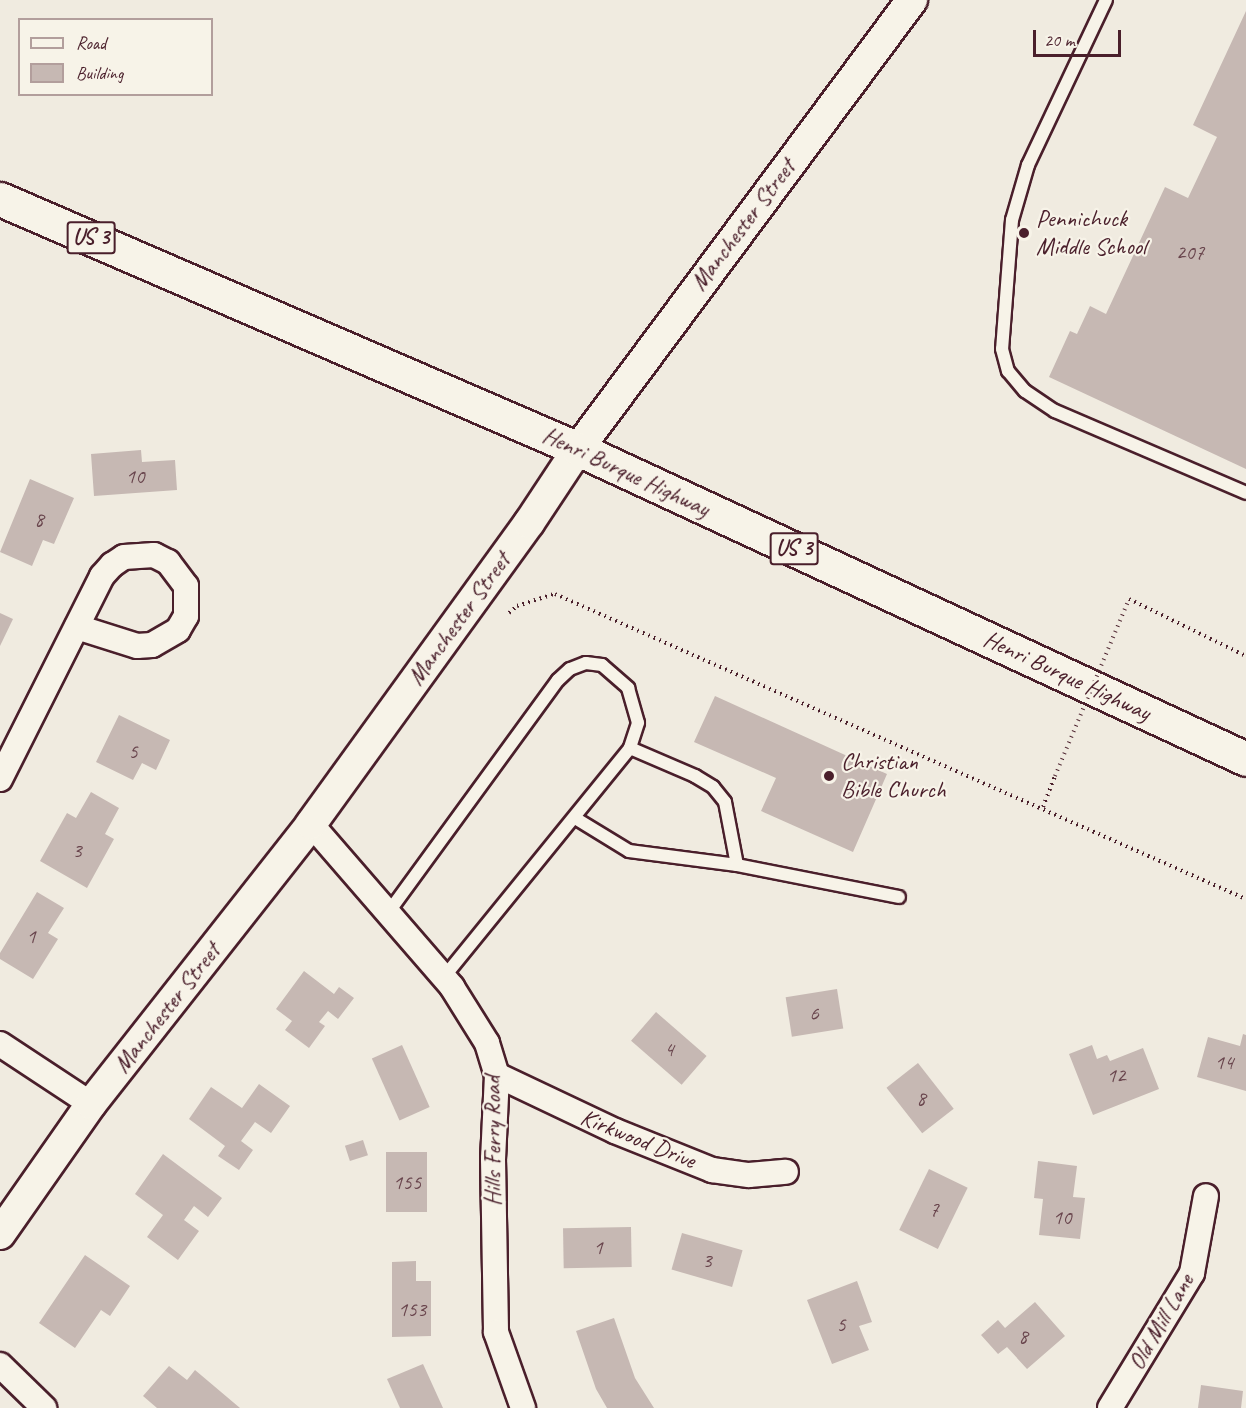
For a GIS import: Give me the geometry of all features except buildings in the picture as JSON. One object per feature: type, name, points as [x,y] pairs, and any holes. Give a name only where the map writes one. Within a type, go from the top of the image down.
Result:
[{"type":"main road","name":"Henri Burque Highway","points":[[0,199],[578,449],[1246,759]]},
{"type":"street","name":"Manchester Street","points":[[0,1234],[91,1104],[310,824],[530,523],[578,449],[912,0]]},
{"type":"street","points":[[0,779],[102,576],[124,557],[139,554],[161,558],[179,572],[186,585],[186,616],[178,630],[152,645],[137,646],[77,627]]},
{"type":"street","name":"Hills Ferry Road","points":[[310,824],[444,977],[483,1035],[496,1075],[493,1182],[496,1332],[523,1408]]},
{"type":"street","points":[[0,1044],[91,1104]]},
{"type":"street","name":"Kirkwood Drive","points":[[496,1075],[583,1117],[712,1170],[749,1175],[786,1172]]},
{"type":"street","name":"Old Mill Lane","points":[[1110,1408],[1192,1273],[1206,1196]]},
{"type":"street","points":[[0,1365],[44,1408]]},
{"type":"lane","points":[[1106,0],[1028,165],[1012,220],[1002,349],[1008,371],[1025,392],[1055,411],[1246,493]]},
{"type":"lane","points":[[388,913],[558,680],[570,669],[586,663],[602,665],[628,688],[638,723],[630,748],[444,977]]},
{"type":"lane","points":[[630,748],[712,787],[727,810],[737,865]]},
{"type":"lane","points":[[575,818],[629,851],[737,865],[899,897]]},
{"type":"path","points":[[508,613],[517,606],[555,594],[1043,807],[1246,899]]},
{"type":"path","points":[[1043,807],[1129,599],[1246,656]]},
{"type":"place","name":"Pennichuck Middle School","points":[[1024,233]]},
{"type":"place","name":"Christian Bible Church","points":[[829,776]]}]
